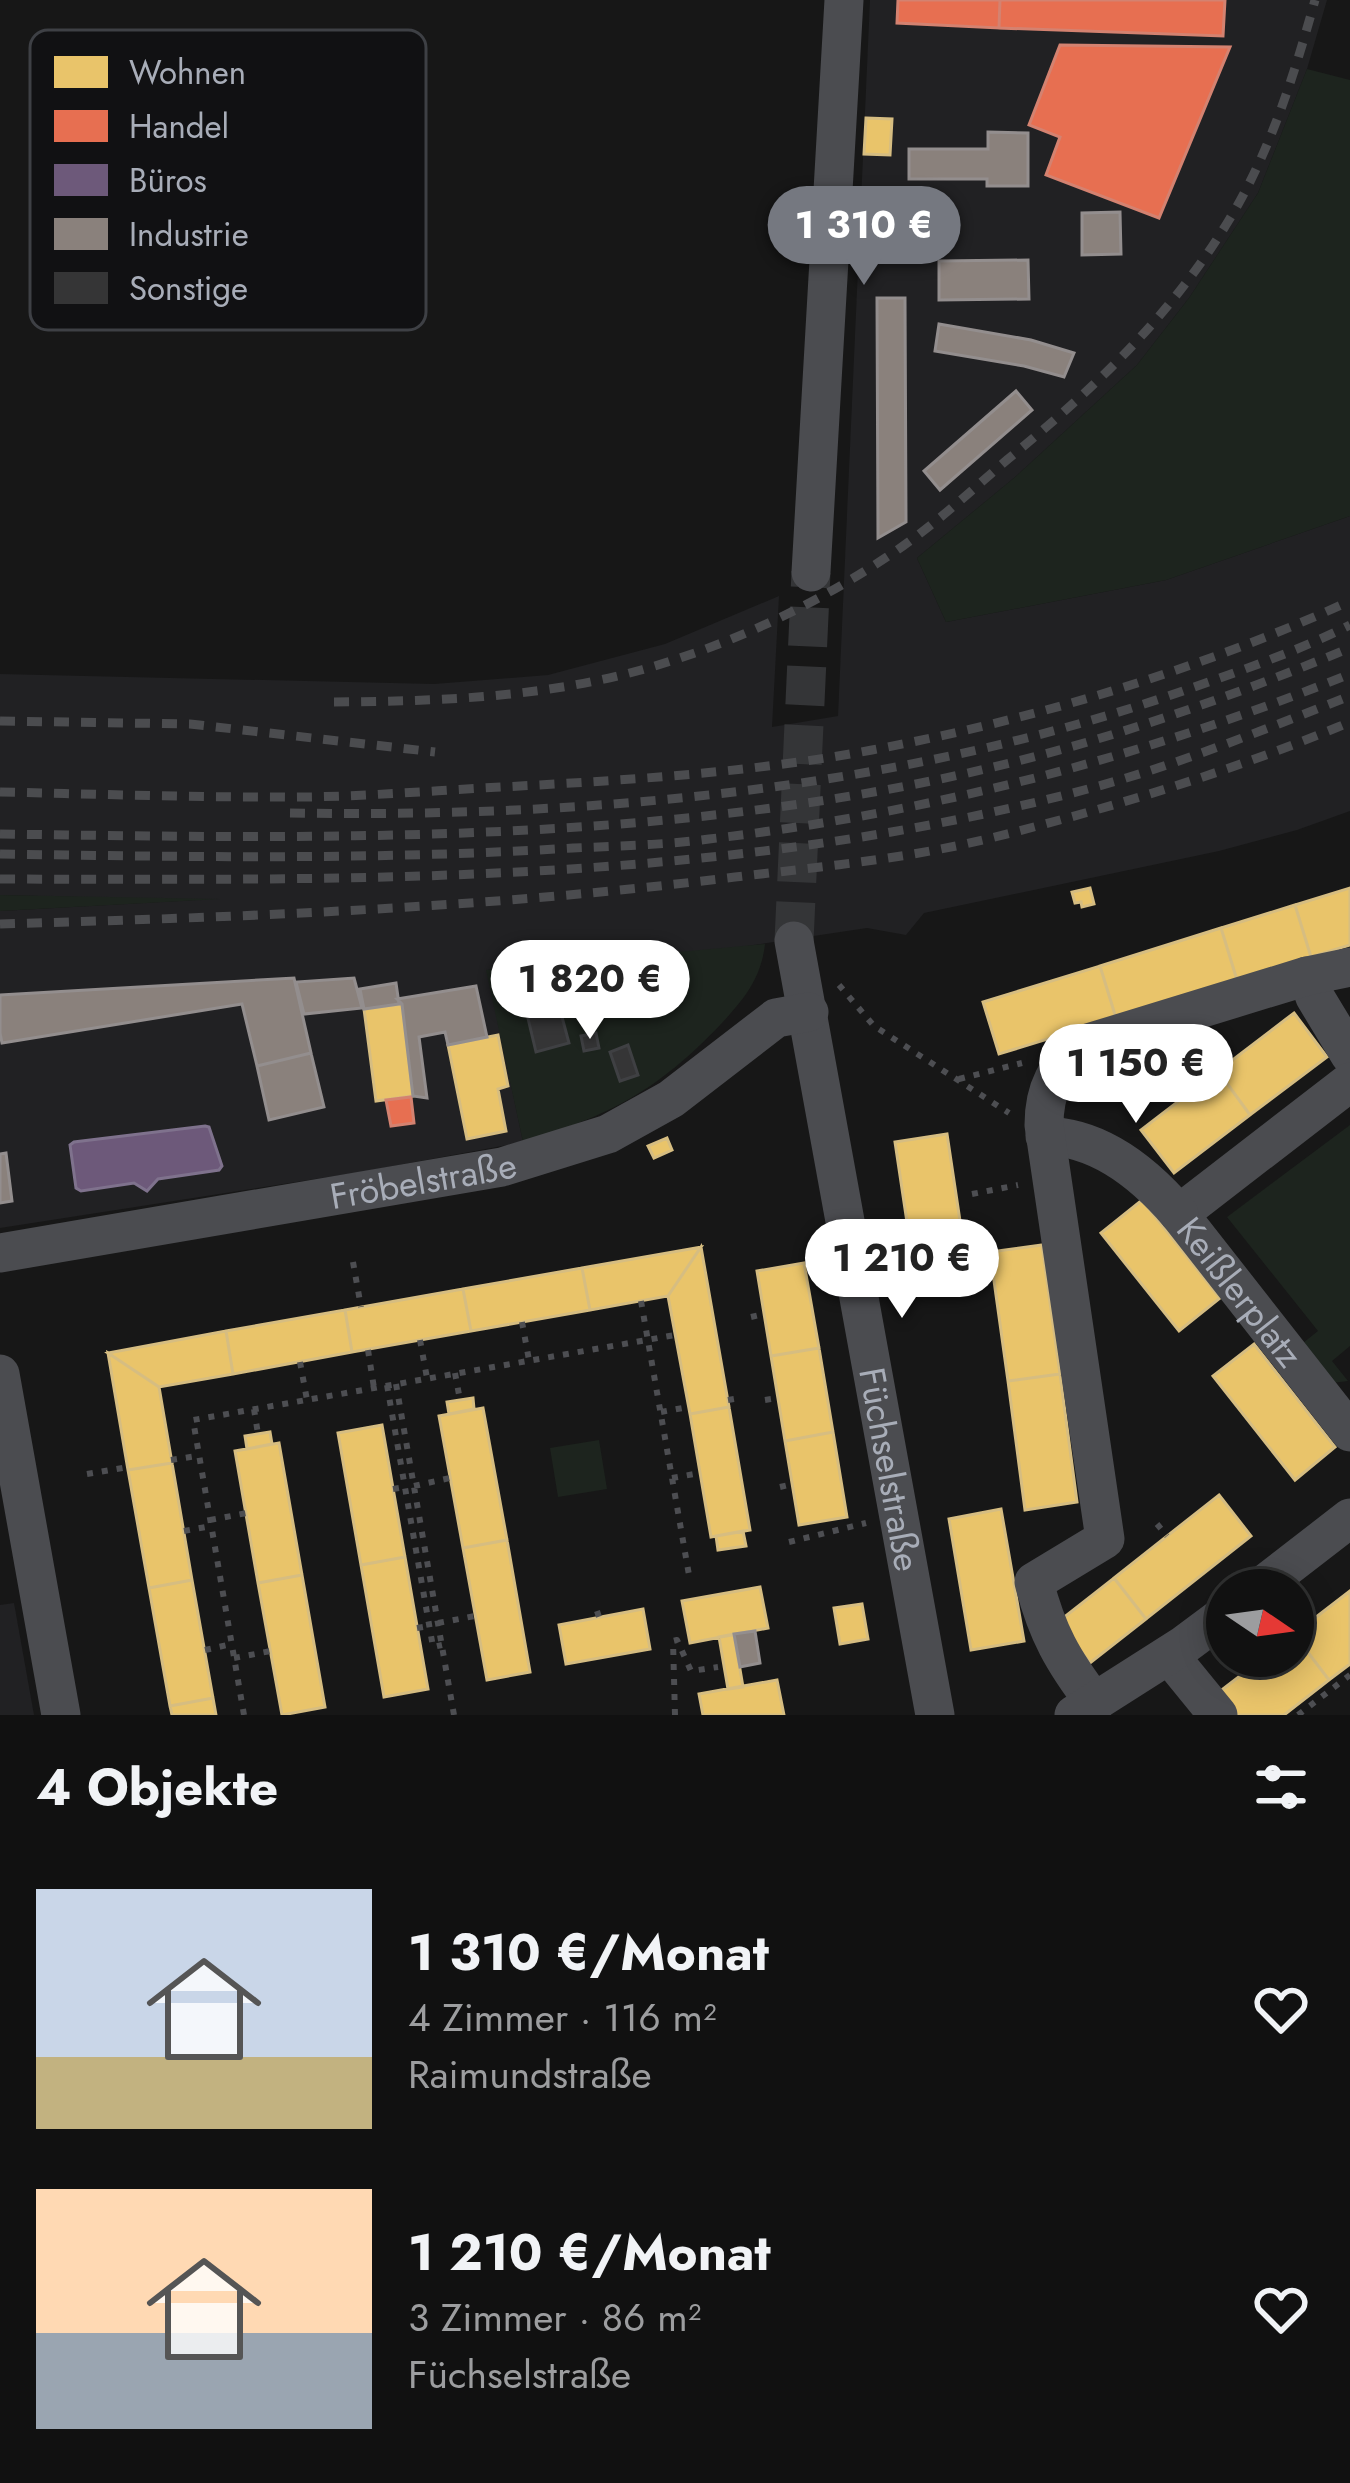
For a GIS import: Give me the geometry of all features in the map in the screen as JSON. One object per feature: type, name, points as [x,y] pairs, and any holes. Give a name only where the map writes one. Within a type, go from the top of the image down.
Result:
[{"type":"street","points":[[811,572],[844,0]]},
{"type":"street","name":"Füchselstraße","points":[[794,941],[817,995],[935,1715]]},
{"type":"street","points":[[1206,1628],[1084,1709],[1044,1621],[1034,1582],[1105,1539],[1044,1131],[1044,1105],[1059,1067],[1084,1044],[1307,976],[1350,968]]},
{"type":"street","points":[[1307,976],[1350,1055]]},
{"type":"street","name":"Fröbelstraße","points":[[0,1253],[502,1167],[557,1153],[608,1134],[671,1099],[776,1018],[817,995]]},
{"type":"street","name":"Keißlerplatz","points":[[1344,1410],[1179,1214],[1350,1082]]},
{"type":"street","points":[[1044,1131],[1116,1158],[1149,1179],[1179,1214]]},
{"type":"street","points":[[0,1374],[61,1715]]},
{"type":"street","points":[[1284,1569],[1350,1518]]},
{"type":"street","points":[[1169,1655],[1218,1715]]},
{"type":"path","points":[[817,995],[835,980],[874,1026],[1044,1131]]},
{"type":"path","points":[[958,1080],[1036,1059],[1059,1067]]},
{"type":"path","points":[[971,1194],[1051,1179]]},
{"type":"path","points":[[353,1262],[361,1307]]},
{"type":"path","points":[[641,1301],[689,1575]]},
{"type":"path","points":[[751,1317],[764,1314]]},
{"type":"path","points":[[522,1322],[529,1360]]},
{"type":"path","points":[[244,1715],[193,1420],[675,1335]]},
{"type":"path","points":[[420,1340],[427,1378]]},
{"type":"path","points":[[368,1350],[374,1388]]},
{"type":"path","points":[[300,1361],[307,1400]]},
{"type":"path","points":[[455,1373],[460,1400]]},
{"type":"path","points":[[391,1385],[454,1715]]},
{"type":"path","points":[[765,1400],[778,1397]]},
{"type":"path","points":[[661,1412],[688,1407]]},
{"type":"path","points":[[254,1409],[258,1434]]},
{"type":"path","points":[[171,1460],[199,1455]]},
{"type":"path","points":[[87,1474],[128,1467]]},
{"type":"path","points":[[672,1478],[700,1473]]},
{"type":"path","points":[[393,1489],[451,1478]]},
{"type":"path","points":[[780,1487],[793,1484]]},
{"type":"path","points":[[184,1531],[247,1513]]},
{"type":"path","points":[[789,1542],[862,1524]]},
{"type":"path","points":[[1157,1524],[1168,1536]]},
{"type":"path","points":[[417,1628],[475,1616]]},
{"type":"path","points":[[675,1715],[673,1641],[677,1640],[691,1671],[718,1667]]},
{"type":"path","points":[[205,1650],[232,1644]]},
{"type":"path","points":[[234,1658],[271,1651]]},
{"type":"path","points":[[1298,1715],[1350,1675]]},
{"type":"shaded area","points":[[870,0],[1327,0],[1307,69],[1258,193],[1189,298],[1137,365],[1014,478],[917,558],[946,622],[1166,580],[1350,516],[1350,811],[1219,851],[924,913],[906,935],[867,928],[721,950],[487,970],[523,1142],[0,1228],[0,911],[196,900],[0,895],[0,674],[434,684],[548,675],[665,644],[779,596],[772,727],[838,716]]},
{"type":"shaded area","points":[[1307,69],[1350,80],[1350,516],[1166,580],[946,622],[917,558],[1014,478],[1137,365],[1189,298],[1258,193]]},
{"type":"shaded area","points":[[0,895],[220,899],[0,911]]},
{"type":"shaded area","points":[[765,944],[760,968],[744,997],[675,1067],[607,1110],[523,1142],[486,970]]},
{"type":"shaded area","points":[[1350,1125],[1350,1346],[1332,1361],[1348,1381],[1332,1383],[1298,1347],[1318,1331],[1227,1217]]},
{"type":"shaded area","points":[[599,1440],[607,1489],[558,1497],[550,1448]]},
{"type":"shaded area","points":[[14,1603],[34,1715],[0,1715],[0,1605]]},
{"type":"building: Wohnen","points":[[866,118],[892,119],[890,155],[864,154]]},
{"type":"building: Wohnen","points":[[1090,888],[1094,904],[1082,907],[1081,902],[1075,903],[1072,892]]},
{"type":"building: Wohnen","points":[[1350,888],[1350,945],[1311,957],[1295,905]]},
{"type":"building: Wohnen","points":[[1295,905],[1311,957],[1237,980],[1221,928]]},
{"type":"building: Wohnen","points":[[1221,928],[1237,980],[1116,1018],[1100,966]]},
{"type":"building: Wohnen","points":[[1100,966],[1116,1018],[999,1054],[983,1002]]},
{"type":"building: Wohnen","points":[[402,1004],[413,1096],[376,1101],[364,1009]]},
{"type":"building: Wohnen","points":[[1294,1013],[1327,1057],[1250,1115],[1218,1071]]},
{"type":"building: Wohnen","points":[[498,1035],[508,1086],[498,1089],[506,1131],[467,1139],[448,1045]]},
{"type":"building: Wohnen","points":[[1218,1071],[1250,1115],[1174,1173],[1141,1130]]},
{"type":"building: Wohnen","points":[[947,1134],[966,1261],[914,1269],[895,1142]]},
{"type":"building: Wohnen","points":[[667,1138],[672,1150],[654,1158],[648,1146]]},
{"type":"building: Wohnen","points":[[1142,1200],[1220,1298],[1179,1331],[1101,1233]]},
{"type":"building: Wohnen","points":[[1042,1245],[1060,1374],[1008,1381],[990,1252]]},
{"type":"building: Wohnen","points":[[701,1247],[668,1296],[590,1310],[582,1268]]},
{"type":"building: Wohnen","points":[[701,1247],[729,1407],[690,1414],[668,1296]]},
{"type":"building: Wohnen","points":[[804,1263],[819,1348],[771,1356],[757,1271]]},
{"type":"building: Wohnen","points":[[582,1268],[590,1310],[471,1331],[463,1289]]},
{"type":"building: Wohnen","points":[[463,1289],[471,1331],[352,1352],[345,1310]]},
{"type":"building: Wohnen","points":[[345,1310],[352,1352],[233,1374],[226,1331]]},
{"type":"building: Wohnen","points":[[226,1331],[233,1374],[159,1387],[108,1353]]},
{"type":"building: Wohnen","points":[[1254,1344],[1335,1447],[1295,1480],[1213,1376]]},
{"type":"building: Wohnen","points":[[819,1348],[833,1432],[785,1441],[771,1356]]},
{"type":"building: Wohnen","points":[[108,1353],[159,1387],[172,1463],[128,1470]]},
{"type":"building: Wohnen","points":[[1060,1374],[1077,1502],[1025,1510],[1008,1381]]},
{"type":"building: Wohnen","points":[[473,1398],[474,1409],[449,1414],[447,1402]]},
{"type":"building: Wohnen","points":[[729,1407],[750,1530],[711,1537],[690,1414]]},
{"type":"building: Wohnen","points":[[483,1408],[507,1540],[463,1548],[439,1416]]},
{"type":"building: Wohnen","points":[[382,1425],[405,1557],[361,1565],[338,1433]]},
{"type":"building: Wohnen","points":[[270,1432],[272,1444],[247,1449],[245,1436]]},
{"type":"building: Wohnen","points":[[833,1432],[847,1517],[799,1525],[785,1441]]},
{"type":"building: Wohnen","points":[[279,1443],[302,1575],[258,1583],[235,1451]]},
{"type":"building: Wohnen","points":[[172,1463],[192,1580],[149,1588],[128,1470]]},
{"type":"building: Wohnen","points":[[1219,1495],[1251,1536],[1146,1619],[1114,1578]]},
{"type":"building: Wohnen","points":[[1001,1509],[1024,1641],[971,1650],[949,1519]]},
{"type":"building: Wohnen","points":[[743,1531],[746,1546],[718,1550],[716,1536]]},
{"type":"building: Wohnen","points":[[507,1540],[530,1672],[487,1680],[463,1548]]},
{"type":"building: Wohnen","points":[[405,1557],[428,1689],[384,1697],[361,1565]]},
{"type":"building: Wohnen","points":[[302,1575],[325,1707],[282,1715],[258,1583]]},
{"type":"building: Wohnen","points":[[1114,1578],[1146,1619],[1090,1663],[1058,1622]]},
{"type":"building: Wohnen","points":[[192,1580],[213,1698],[170,1706],[149,1588]]},
{"type":"building: Wohnen","points":[[760,1587],[768,1628],[690,1643],[682,1601]]},
{"type":"building: Wohnen","points":[[1350,1591],[1350,1664],[1329,1680],[1314,1660],[1314,1619]]},
{"type":"building: Wohnen","points":[[862,1604],[868,1639],[840,1644],[834,1608]]},
{"type":"building: Wohnen","points":[[643,1609],[650,1649],[566,1664],[559,1625]]},
{"type":"building: Wohnen","points":[[734,1634],[743,1687],[728,1689],[719,1637]]},
{"type":"building: Wohnen","points":[[1314,1660],[1329,1680],[1284,1715],[1237,1715],[1219,1692],[1239,1677],[1314,1677]]},
{"type":"building: Wohnen","points":[[777,1680],[784,1715],[703,1715],[699,1694]]},
{"type":"building: Wohnen","points":[[213,1698],[216,1715],[172,1715],[170,1706]]},
{"type":"building: Handel","points":[[898,0],[1000,0],[999,28],[897,23]]},
{"type":"building: Handel","points":[[1000,0],[1225,0],[1223,36],[999,28]]},
{"type":"building: Handel","points":[[1060,45],[1230,47],[1159,218],[1046,175],[1060,137],[1029,125]]},
{"type":"building: Handel","points":[[411,1097],[414,1123],[391,1126],[386,1100]]},
{"type":"building: Büros","points":[[205,1126],[222,1166],[219,1170],[158,1179],[147,1191],[134,1183],[76,1188],[70,1145],[74,1142]]},
{"type":"building: Industrie","points":[[988,132],[1028,133],[1028,186],[987,186],[987,179],[909,179],[909,149],[988,149]]},
{"type":"building: Industrie","points":[[1120,212],[1121,254],[1082,255],[1082,213]]},
{"type":"building: Industrie","points":[[1028,260],[1029,299],[939,300],[939,261]]},
{"type":"building: Industrie","points":[[877,298],[905,298],[906,522],[878,538]]},
{"type":"building: Industrie","points":[[939,324],[1031,340],[1074,353],[1064,377],[935,351]]},
{"type":"building: Industrie","points":[[1016,391],[1032,410],[940,490],[924,471]]},
{"type":"building: Industrie","points":[[294,978],[311,1053],[257,1066],[242,1004],[2,1043],[0,995]]},
{"type":"building: Industrie","points":[[354,978],[362,1008],[304,1014],[296,982]]},
{"type":"building: Industrie","points":[[396,983],[399,1004],[364,1009],[360,989]]},
{"type":"building: Industrie","points":[[476,986],[487,1037],[448,1045],[445,1032],[419,1037],[427,1098],[413,1096],[402,1004],[397,999]]},
{"type":"building: Industrie","points":[[311,1053],[324,1107],[269,1120],[257,1066]]},
{"type":"building: Industrie","points":[[6,1153],[12,1201],[0,1203],[0,1154]]},
{"type":"building: Industrie","points":[[755,1631],[760,1663],[740,1667],[734,1634]]},
{"type":"building: Sonstige","points":[[549,971],[552,985],[523,992],[520,978]]},
{"type":"building: Sonstige","points":[[591,976],[594,991],[572,996],[569,981]]},
{"type":"building: Sonstige","points":[[558,1002],[569,1043],[536,1052],[526,1010]]},
{"type":"building: Sonstige","points":[[596,1033],[599,1048],[584,1051],[581,1036]]},
{"type":"building: Sonstige","points":[[628,1045],[638,1075],[620,1081],[610,1052]]},
{"type":"tunnel","points":[[794,941],[811,572]]},
{"type":"railway","points":[[334,702],[526,692],[641,670],[777,619],[903,546],[1071,406],[1182,288],[1229,220],[1257,168],[1315,0]]},
{"type":"railway","points":[[0,792],[326,797],[776,765],[933,738],[1116,690],[1235,649],[1350,601]]},
{"type":"railway","points":[[290,813],[515,810],[628,803],[853,775],[1073,726],[1245,669],[1350,625]]},
{"type":"railway","points":[[0,834],[255,837],[510,831],[764,809],[890,789],[1057,751],[1184,711],[1350,648]]},
{"type":"railway","points":[[0,854],[215,857],[501,852],[658,844],[792,828],[955,797],[1115,756],[1350,674]]},
{"type":"railway","points":[[0,879],[410,876],[680,860],[815,844],[949,821],[1084,790],[1185,759],[1350,696]]},
{"type":"railway","points":[[0,721],[190,724],[435,752]]},
{"type":"railway","points":[[0,924],[460,904],[643,888],[893,857],[987,839],[1125,801],[1350,722]]}]
